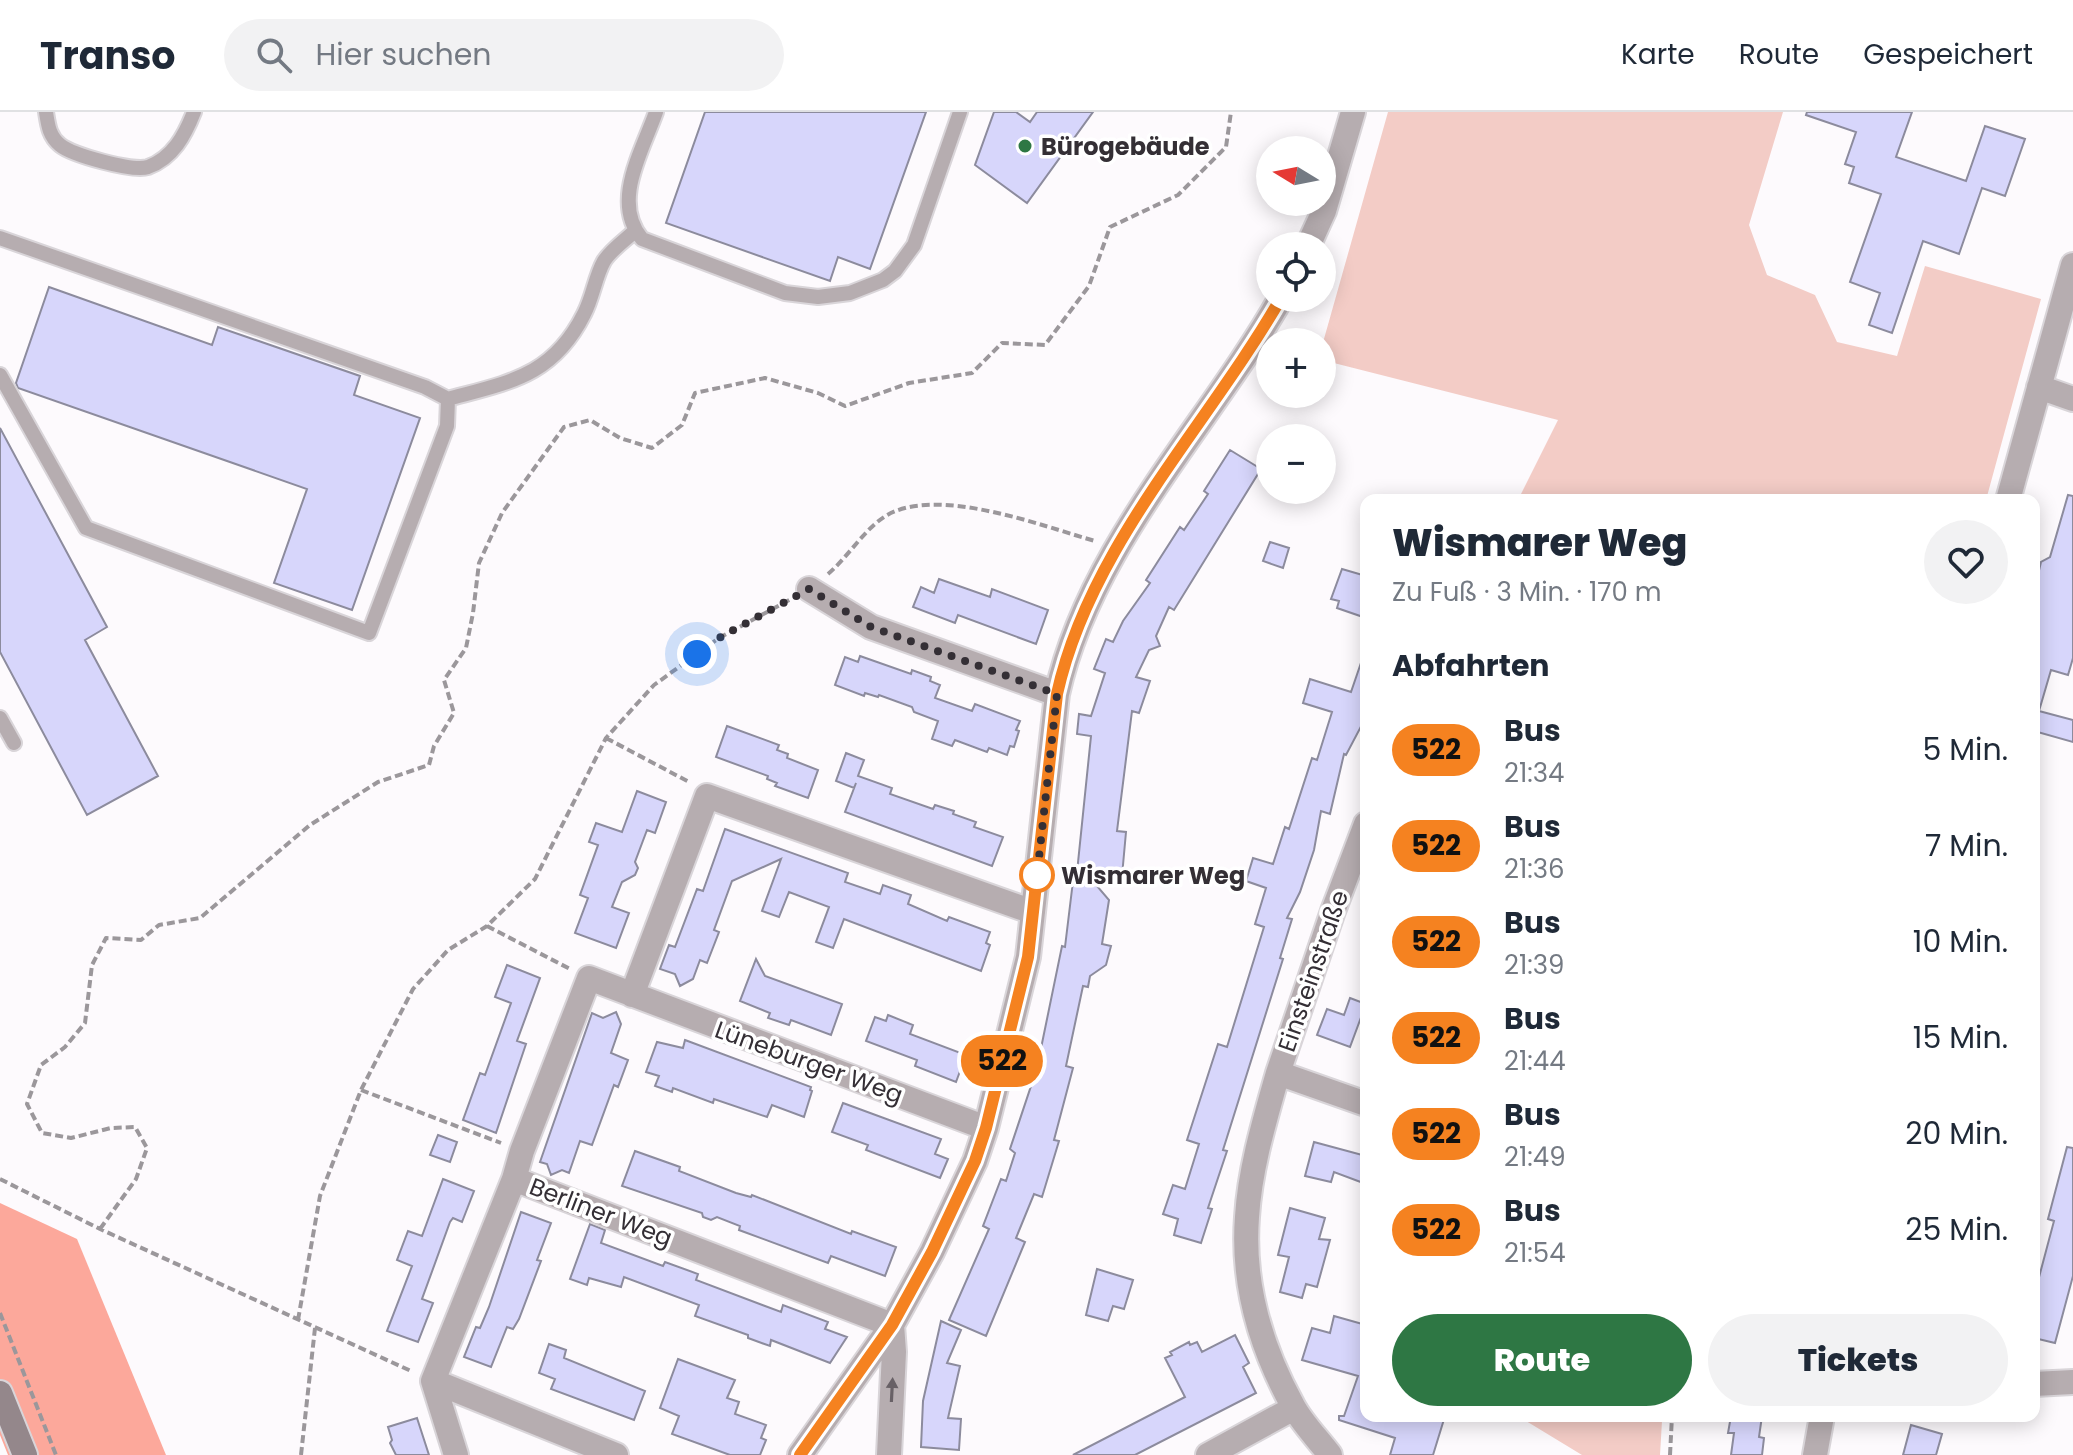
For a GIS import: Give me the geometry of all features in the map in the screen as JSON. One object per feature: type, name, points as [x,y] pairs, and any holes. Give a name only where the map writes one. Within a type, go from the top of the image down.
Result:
[{"type":"street","points":[[1314,232],[1324,211],[1353,112]]},
{"type":"street","points":[[2010,494],[2073,265]]},
{"type":"street","points":[[800,1455],[892,1325],[932,1252],[975,1161],[1028,957],[1057,694],[1063,666],[1085,607],[1118,547],[1272,312]]},
{"type":"street","points":[[2039,387],[2073,399]]},
{"type":"street","points":[[809,589],[871,627],[1057,694]]},
{"type":"street","points":[[632,995],[707,796],[1033,912]]},
{"type":"street","name":"Einsteinstraße","points":[[1330,1455],[1294,1408],[1270,1357],[1253,1309],[1247,1217],[1278,1073],[1360,840]]},
{"type":"street","points":[[514,1179],[589,978]]},
{"type":"street","name":"Lüneburger Weg","points":[[589,978],[986,1128]]},
{"type":"street","points":[[1278,1073],[1360,1102]]},
{"type":"street","name":"Berliner Weg","points":[[433,1381],[514,1179],[892,1325]]},
{"type":"street","points":[[889,1455],[894,1352],[892,1325]]},
{"type":"street","points":[[433,1381],[456,1455]]},
{"type":"street","points":[[433,1381],[616,1455]]},
{"type":"street","points":[[2040,1384],[2073,1382]]},
{"type":"street","points":[[0,1393],[25,1455]]},
{"type":"street","points":[[1208,1455],[1294,1408]]},
{"type":"street","points":[[1815,1455],[1821,1422]]},
{"type":"lane","points":[[46,112],[48,130],[60,146],[118,167],[147,168],[171,154],[186,134],[194,112]]},
{"type":"lane","points":[[656,112],[627,198],[635,231],[653,245],[785,293],[818,297],[850,293],[895,271],[914,245],[960,112]]},
{"type":"lane","points":[[0,238],[425,387],[448,399],[511,381],[544,365],[568,342],[585,312],[604,260],[635,231]]},
{"type":"lane","points":[[0,375],[86,528],[369,633],[447,426],[448,399]]},
{"type":"lane","points":[[0,718],[14,743]]},
{"type":"path","points":[[100,1229],[136,1179],[147,1148],[135,1127],[111,1128],[71,1138],[42,1133],[27,1104],[41,1065],[65,1047],[85,1023],[92,965],[106,938],[141,940],[159,925],[200,918],[310,825],[378,782],[429,765],[434,746],[454,713],[444,680],[466,648],[479,563],[502,513],[564,427],[590,420],[620,438],[652,448],[682,425],[695,393],[765,378],[818,393],[845,406],[909,383],[972,373],[1002,343],[1045,345],[1089,286],[1110,227],[1178,195],[1226,147],[1231,112]]},
{"type":"path","points":[[298,1320],[320,1196],[361,1090],[413,989],[448,950],[487,926],[535,879],[606,738],[654,685],[719,638],[809,589],[832,570],[883,517],[906,506],[972,506],[1118,547]]},
{"type":"path","points":[[606,738],[700,787],[707,796]]},
{"type":"path","points":[[487,926],[589,978]]},
{"type":"path","points":[[361,1090],[522,1151]]},
{"type":"path","points":[[0,1179],[100,1229],[433,1381]]},
{"type":"path","points":[[0,1313],[56,1455]]},
{"type":"path","points":[[301,1455],[315,1328]]},
{"type":"path","points":[[1670,1455],[1672,1422]]},
{"type":"shaded area","points":[[1388,112],[1783,112],[1749,225],[1767,275],[1815,295],[1837,342],[1897,356],[1925,266],[2041,299],[1988,494],[1521,494],[1558,420],[1336,364],[1336,328],[1327,328],[1332,312],[1336,312],[1336,296]]},
{"type":"shaded area","points":[[0,1203],[77,1239],[166,1455],[8,1455],[0,1435]]},
{"type":"shaded area","points":[[1528,1422],[1662,1422],[1660,1455],[1582,1455]]},
{"type":"building","points":[[705,112],[926,112],[870,269],[838,257],[830,281],[666,223]]},
{"type":"building","name":"Bürogebäude","points":[[994,112],[1016,112],[1030,122],[1037,112],[1093,112],[1027,203],[975,165]]},
{"type":"building","points":[[1807,112],[1912,112],[1896,157],[1966,181],[1985,126],[2025,139],[2005,196],[1982,188],[1959,254],[1923,241],[1892,333],[1869,325],[1880,293],[1850,282],[1881,194],[1849,183],[1854,167],[1845,164],[1856,132],[1806,115]]},
{"type":"building","points":[[49,287],[212,345],[218,327],[360,376],[354,395],[420,418],[352,610],[274,583],[307,489],[18,388],[16,383]]},
{"type":"building","points":[[0,428],[107,627],[85,640],[158,776],[87,815],[0,652]]},
{"type":"building","points":[[1230,450],[1256,466],[1256,477],[1174,610],[1169,607],[1156,636],[1160,646],[1149,650],[1136,677],[1150,681],[1139,713],[1132,711],[1117,831],[1126,832],[1122,876],[1085,872],[1109,900],[1102,944],[1111,946],[1106,965],[1090,976],[1088,987],[1083,986],[1066,1066],[1073,1068],[1054,1140],[1059,1141],[1042,1197],[1034,1194],[1016,1238],[1025,1242],[986,1336],[949,1320],[989,1229],[983,1226],[1001,1179],[1006,1181],[1015,1153],[1010,1149],[1036,1071],[1027,1055],[1039,1058],[1062,946],[1065,947],[1073,881],[1076,882],[1091,736],[1077,734],[1079,714],[1091,716],[1105,673],[1094,669],[1106,639],[1113,642],[1123,621],[1150,583],[1146,580],[1180,527],[1184,530],[1208,494],[1204,491]]},
{"type":"building","points":[[2068,495],[2073,496],[2073,658],[2068,675],[2051,670],[2040,708],[2040,566],[2041,562],[2050,557]]},
{"type":"building","points":[[1270,542],[1289,548],[1283,568],[1263,561]]},
{"type":"building","points":[[1342,569],[1360,574],[1360,616],[1337,608],[1339,601],[1331,599]]},
{"type":"building","points":[[939,579],[990,597],[992,589],[1048,610],[1036,644],[958,615],[955,623],[913,607],[921,587],[934,593]]},
{"type":"building","points":[[860,656],[911,674],[912,670],[931,677],[930,681],[940,685],[935,698],[972,711],[975,704],[1020,721],[1014,747],[1010,746],[1007,755],[989,748],[987,752],[955,740],[952,746],[932,739],[938,721],[914,712],[912,707],[879,695],[865,693],[864,696],[835,685],[845,657],[858,662]]},
{"type":"building","points":[[1360,666],[1360,728],[1344,754],[1330,814],[1321,811],[1314,850],[1300,892],[1287,918],[1292,919],[1280,958],[1283,959],[1223,1150],[1227,1151],[1208,1208],[1212,1209],[1201,1243],[1174,1235],[1178,1219],[1163,1214],[1173,1185],[1185,1189],[1199,1144],[1187,1140],[1218,1044],[1227,1047],[1264,927],[1255,924],[1266,888],[1246,881],[1253,858],[1273,864],[1285,827],[1289,829],[1312,758],[1317,760],[1332,712],[1303,703],[1310,679],[1351,692]]},
{"type":"building","points":[[2040,711],[2073,720],[2073,742],[2040,733]]},
{"type":"building","points":[[727,726],[779,745],[777,750],[788,754],[787,758],[818,770],[808,798],[775,786],[777,783],[767,779],[768,776],[716,757]]},
{"type":"building","points":[[846,753],[864,760],[858,776],[892,788],[890,794],[933,809],[935,805],[954,811],[953,814],[976,822],[974,827],[1003,837],[992,866],[845,812],[856,783],[854,788],[836,781]]},
{"type":"building","points":[[637,791],[666,802],[655,833],[647,830],[635,862],[638,868],[635,875],[622,882],[612,907],[629,913],[616,948],[575,933],[588,898],[580,895],[598,845],[589,842],[596,823],[622,832]]},
{"type":"building","points":[[725,829],[848,873],[845,882],[880,894],[883,885],[911,895],[908,904],[947,921],[949,917],[990,932],[986,943],[990,945],[981,971],[844,919],[833,948],[816,942],[829,907],[789,892],[779,917],[762,911],[781,859],[732,881],[714,930],[719,932],[707,963],[700,960],[693,979],[680,986],[675,974],[660,969],[669,945],[675,947],[697,889],[703,891]]},
{"type":"building","points":[[756,959],[765,976],[842,1004],[831,1035],[791,1020],[789,1025],[768,1018],[770,1013],[740,1001]]},
{"type":"building","points":[[507,965],[540,978],[517,1041],[526,1044],[496,1133],[463,1120],[480,1073],[485,1075],[511,1003],[495,997]]},
{"type":"building","points":[[1350,998],[1360,1002],[1360,1020],[1350,1047],[1317,1035],[1327,1009],[1344,1015]]},
{"type":"building","points":[[616,1012],[621,1024],[611,1053],[628,1060],[618,1087],[614,1085],[592,1145],[580,1141],[569,1173],[562,1170],[551,1175],[547,1164],[540,1162],[592,1013],[603,1018]]},
{"type":"building","points":[[888,1015],[913,1025],[910,1034],[966,1055],[956,1082],[915,1066],[917,1060],[866,1041],[875,1017],[886,1021]]},
{"type":"building","points":[[685,1040],[811,1087],[804,1117],[772,1105],[767,1117],[714,1099],[713,1103],[673,1088],[672,1092],[655,1086],[659,1076],[646,1072],[657,1042],[683,1048]]},
{"type":"building","points":[[843,1103],[941,1139],[935,1154],[948,1159],[940,1178],[866,1150],[868,1145],[832,1132]]},
{"type":"building","points":[[438,1135],[457,1142],[450,1162],[430,1155]]},
{"type":"building","points":[[1314,1142],[1360,1154],[1360,1182],[1334,1172],[1331,1182],[1305,1176]]},
{"type":"building","points":[[2067,1147],[2073,1148],[2073,1276],[2055,1343],[2040,1339],[2040,1274],[2054,1221],[2048,1219]]},
{"type":"building","points":[[635,1151],[680,1167],[679,1171],[736,1193],[752,1195],[851,1234],[852,1231],[896,1247],[885,1276],[831,1256],[828,1263],[739,1230],[740,1226],[717,1217],[711,1220],[703,1217],[702,1213],[622,1186]]},
{"type":"building","points":[[443,1179],[474,1191],[462,1222],[453,1218],[450,1222],[422,1299],[433,1303],[418,1342],[387,1331],[412,1266],[397,1260],[408,1231],[422,1236]]},
{"type":"building","points":[[1290,1208],[1325,1218],[1319,1239],[1330,1240],[1317,1287],[1306,1284],[1302,1298],[1280,1292],[1289,1257],[1278,1255]]},
{"type":"building","points":[[521,1212],[551,1223],[537,1260],[541,1261],[519,1319],[513,1329],[507,1327],[491,1367],[464,1357],[476,1327],[480,1328],[489,1307]]},
{"type":"building","points":[[590,1224],[605,1230],[601,1243],[663,1266],[665,1262],[698,1274],[696,1280],[781,1312],[783,1305],[828,1322],[825,1329],[847,1337],[830,1363],[771,1340],[770,1346],[695,1316],[699,1305],[624,1277],[621,1287],[589,1278],[587,1285],[570,1279]]},
{"type":"building","points":[[1097,1269],[1133,1280],[1124,1309],[1113,1306],[1108,1321],[1086,1315]]},
{"type":"building","points":[[1334,1316],[1360,1323],[1360,1422],[1443,1422],[1433,1455],[1390,1455],[1395,1438],[1339,1420],[1339,1416],[1344,1416],[1358,1376],[1302,1360],[1312,1328],[1330,1333]]},
{"type":"building","points":[[941,1321],[961,1330],[947,1363],[960,1366],[948,1418],[961,1419],[959,1450],[921,1447],[923,1401]]},
{"type":"building","points":[[1235,1335],[1249,1363],[1243,1367],[1256,1393],[1135,1455],[1073,1455],[1185,1397],[1165,1358],[1172,1355],[1170,1352],[1189,1342],[1190,1345],[1197,1342],[1202,1352]]},
{"type":"building","points":[[549,1344],[566,1350],[564,1358],[645,1391],[634,1420],[551,1389],[555,1379],[539,1373]]},
{"type":"building","points":[[678,1359],[735,1380],[727,1398],[739,1402],[735,1414],[766,1425],[761,1438],[766,1440],[760,1455],[730,1455],[672,1434],[679,1416],[660,1408]]},
{"type":"building","points":[[417,1418],[429,1455],[396,1455],[390,1443],[388,1427]]},
{"type":"building","points":[[1730,1422],[1761,1422],[1759,1437],[1764,1438],[1762,1455],[1731,1455],[1734,1433],[1728,1433]]},
{"type":"building","points":[[1911,1425],[1942,1434],[1936,1455],[1903,1455]]},
{"type":"bus line","name":"522","points":[[800,1455],[892,1325],[932,1252],[975,1161],[1028,957],[1057,694],[1063,666],[1085,607],[1118,547],[1272,312]]},
{"type":"place","name":"Bürogebäude","points":[[1025,146]]},
{"type":"place","name":"Wismarer Weg","points":[[1037,875]]},
{"type":"route","points":[[697,654],[719,638],[809,589],[871,627],[1057,694],[1036,885],[1037,875]]}]
